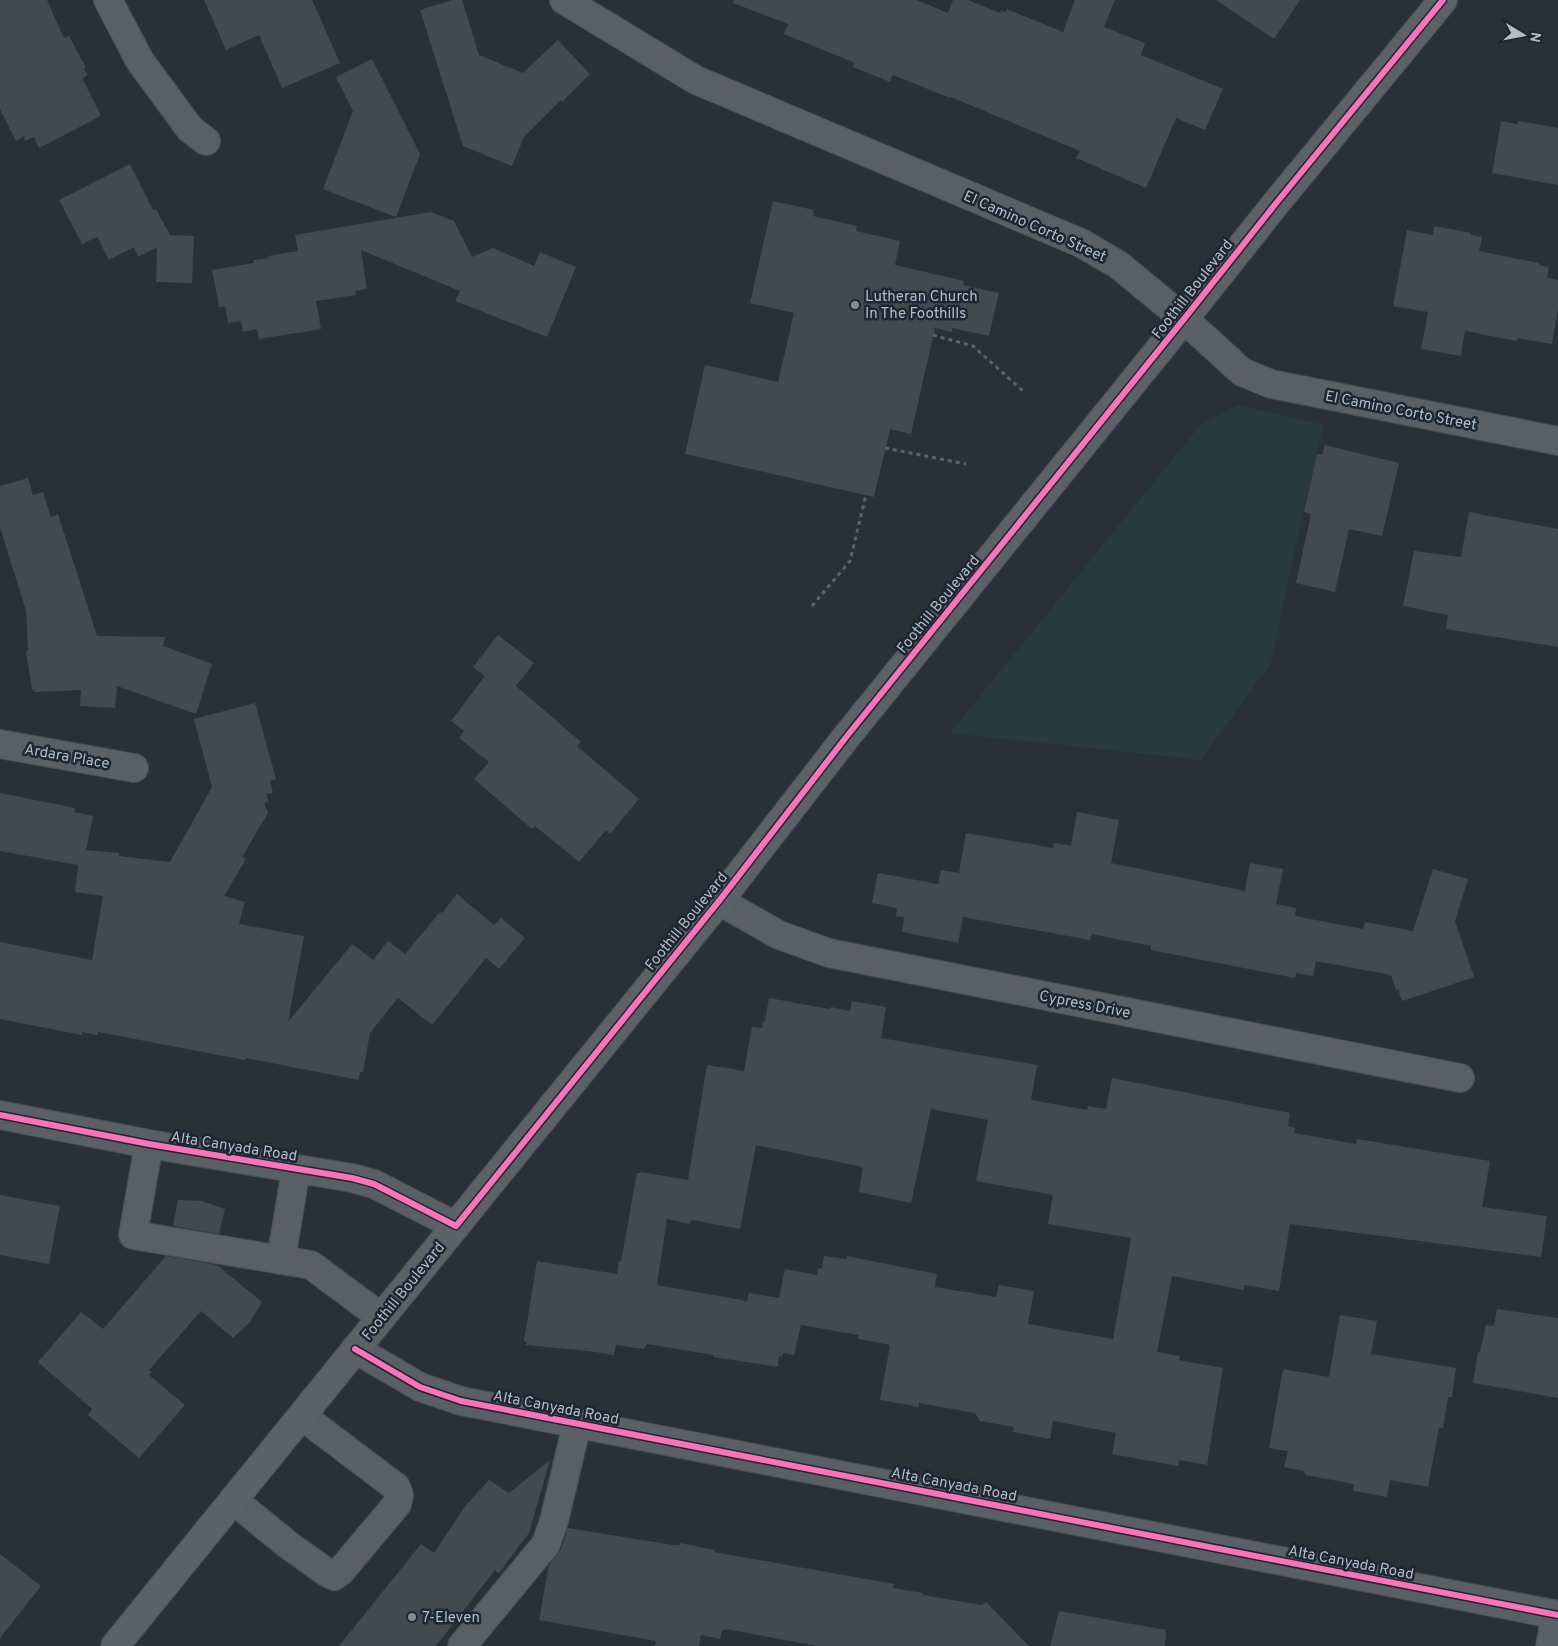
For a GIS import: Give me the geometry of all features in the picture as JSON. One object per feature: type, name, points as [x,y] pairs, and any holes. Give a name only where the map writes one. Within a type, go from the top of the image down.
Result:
[{"type":"main road","name":"Foothill Boulevard","points":[[114,1646],[718,901],[847,736],[1283,194],[1443,0]]},
{"type":"street","points":[[108,0],[140,61],[190,129],[206,141]]},
{"type":"street","name":"El Camino Corto Street","points":[[564,0],[696,80],[1080,243],[1117,264],[1184,319],[1242,372],[1271,384],[1558,441]]},
{"type":"street","name":"Ardara Place","points":[[0,744],[134,768]]},
{"type":"street","name":"Cypress Drive","points":[[718,901],[779,935],[829,953],[1460,1078]]},
{"type":"street","name":"Alta Canyada Road","points":[[0,1115],[148,1144],[352,1178],[374,1184],[456,1226]]},
{"type":"street","points":[[148,1144],[133,1235],[311,1265],[381,1317]]},
{"type":"street","points":[[281,1260],[296,1169]]},
{"type":"street","name":"Alta Canyada Road","points":[[355,1349],[420,1388],[461,1401],[1557,1615]]},
{"type":"street","points":[[233,1500],[287,1544],[334,1576],[340,1572],[397,1504],[399,1495],[396,1487],[302,1416]]},
{"type":"street","points":[[462,1646],[546,1544],[554,1521],[577,1424]]},
{"type":"street","points":[[1550,1646],[1557,1615]]},
{"type":"path","points":[[933,335],[973,346],[1024,392]]},
{"type":"path","points":[[886,448],[966,464]]},
{"type":"path","points":[[812,606],[850,561],[866,495]]},
{"type":"green space","points":[[1238,405],[1324,425],[1297,539],[1271,663],[1201,760],[950,733],[1201,424]]},
{"type":"building","points":[[0,0],[47,0],[64,38],[69,36],[86,68],[84,69],[88,75],[82,78],[101,116],[39,148],[34,137],[25,141],[24,136],[16,141],[0,109]]},
{"type":"building","points":[[204,0],[312,0],[340,63],[282,88],[259,35],[226,50]]},
{"type":"building","points":[[452,0],[462,0],[479,55],[523,73],[558,40],[590,74],[524,137],[512,166],[463,146],[420,10]]},
{"type":"building","points":[[734,0],[917,0],[948,13],[953,0],[968,0],[1000,13],[1001,10],[1006,12],[1007,9],[1063,32],[1075,0],[1115,0],[1104,27],[1145,43],[1141,55],[1223,89],[1205,130],[1176,118],[1146,188],[1076,158],[1080,151],[951,97],[893,75],[890,82],[853,67],[855,63],[784,34],[788,24],[733,3]]},
{"type":"building","points":[[1216,0],[1300,0],[1274,39]]},
{"type":"building","points":[[372,59],[420,154],[396,217],[323,189],[353,111],[336,77]]},
{"type":"building","points":[[1501,121],[1517,124],[1518,121],[1558,128],[1558,185],[1492,173]]},
{"type":"building","points":[[130,164],[153,210],[156,209],[170,235],[194,236],[192,283],[156,282],[157,247],[138,257],[134,247],[109,260],[97,237],[82,244],[59,200]]},
{"type":"building","points":[[773,201],[814,210],[813,216],[857,226],[856,231],[900,241],[895,265],[964,281],[963,285],[999,293],[989,336],[952,328],[952,332],[935,328],[911,434],[890,429],[874,497],[685,454],[705,365],[778,382],[794,313],[750,303]]},
{"type":"building","points":[[430,212],[454,221],[472,257],[493,248],[534,266],[540,252],[576,267],[547,337],[455,301],[460,291],[361,250],[367,289],[355,291],[356,295],[316,301],[321,329],[259,339],[257,329],[243,332],[241,321],[228,323],[225,306],[219,307],[212,270],[254,263],[253,260],[298,251],[295,235]]},
{"type":"building","points":[[1434,226],[1482,237],[1479,251],[1539,263],[1539,265],[1549,267],[1547,278],[1558,280],[1558,310],[1552,344],[1517,338],[1517,341],[1465,331],[1461,356],[1421,349],[1428,312],[1393,306],[1407,230],[1433,235]]},
{"type":"building","points":[[1325,445],[1399,463],[1382,536],[1349,529],[1335,592],[1296,583],[1311,514],[1304,512],[1317,454],[1322,455]]},
{"type":"building","points":[[28,478],[33,495],[43,492],[51,517],[58,514],[97,636],[165,637],[163,646],[212,664],[196,714],[117,686],[115,708],[80,706],[81,690],[35,692],[35,689],[32,690],[26,651],[28,651],[26,611],[0,527],[0,486]]},
{"type":"building","points":[[1469,512],[1558,529],[1558,647],[1446,629],[1448,615],[1403,606],[1414,551],[1461,557]]},
{"type":"building","points":[[498,635],[534,663],[516,686],[581,742],[577,746],[639,799],[610,834],[606,830],[579,862],[535,826],[532,829],[474,779],[489,762],[459,738],[464,731],[451,721],[485,676],[473,667]]},
{"type":"building","points":[[255,703],[276,779],[270,781],[273,793],[266,794],[269,802],[264,803],[268,813],[242,857],[246,859],[224,896],[245,902],[239,924],[304,936],[288,1022],[352,944],[373,960],[388,941],[405,954],[457,894],[494,925],[501,918],[525,938],[499,969],[486,958],[432,1025],[398,998],[370,1033],[363,1072],[360,1072],[359,1080],[98,1032],[97,1035],[82,1032],[82,1035],[0,1019],[0,942],[92,960],[103,896],[75,892],[78,865],[0,851],[0,793],[75,808],[74,812],[93,816],[86,850],[119,853],[119,856],[170,862],[212,787],[194,719]]},
{"type":"building","points":[[1077,812],[1119,820],[1111,863],[1245,891],[1250,863],[1283,869],[1276,904],[1296,908],[1295,916],[1363,929],[1365,922],[1413,931],[1433,869],[1468,879],[1455,921],[1474,977],[1402,1001],[1391,975],[1316,961],[1313,976],[1296,973],[1295,978],[1151,950],[1151,946],[1092,934],[1090,940],[963,917],[958,943],[902,932],[904,917],[896,916],[897,908],[872,903],[878,873],[938,884],[941,870],[959,873],[966,833],[1053,848],[1054,843],[1071,846]]},
{"type":"building","points":[[769,998],[850,1011],[852,1001],[886,1007],[881,1038],[1037,1065],[1031,1100],[1087,1110],[1088,1106],[1106,1109],[1112,1078],[1290,1113],[1288,1126],[1295,1128],[1294,1133],[1356,1144],[1357,1139],[1490,1161],[1482,1207],[1547,1216],[1541,1257],[1290,1224],[1279,1291],[1244,1285],[1244,1290],[1172,1276],[1157,1352],[1180,1356],[1179,1360],[1223,1368],[1207,1465],[1179,1460],[1178,1466],[1112,1454],[1116,1433],[1053,1421],[1050,1439],[1013,1432],[1014,1427],[980,1421],[975,1413],[919,1403],[919,1407],[880,1400],[890,1345],[858,1339],[859,1335],[801,1325],[794,1355],[783,1353],[782,1357],[779,1356],[778,1367],[647,1344],[644,1349],[616,1345],[614,1355],[526,1345],[527,1342],[524,1341],[537,1261],[617,1274],[637,1173],[641,1172],[688,1180],[707,1065],[744,1071],[752,1027],[762,1028],[763,1021],[765,1021]],"holes":[[[931,1109],[988,1120],[976,1181],[1053,1195],[1048,1224],[1131,1238],[1113,1339],[1028,1324],[1034,1291],[999,1285],[996,1297],[935,1287],[937,1274],[847,1256],[847,1259],[824,1256],[822,1269],[818,1268],[817,1275],[785,1269],[779,1298],[749,1293],[747,1301],[657,1285],[667,1219],[690,1224],[692,1220],[740,1229],[756,1145],[863,1167],[859,1192],[911,1203]]]},
{"type":"building","points":[[0,1195],[60,1206],[49,1264],[0,1255]]},
{"type":"building","points":[[178,1200],[202,1201],[225,1209],[219,1234],[173,1226]]},
{"type":"building","points":[[166,1256],[217,1265],[262,1302],[250,1322],[233,1338],[201,1311],[149,1370],[152,1372],[149,1375],[185,1405],[139,1458],[88,1415],[92,1409],[38,1362],[81,1312],[103,1329]]},
{"type":"building","points":[[1497,1309],[1558,1318],[1558,1398],[1473,1383],[1478,1352],[1480,1352],[1486,1325],[1494,1326]]},
{"type":"building","points":[[1340,1315],[1377,1321],[1371,1354],[1456,1368],[1452,1397],[1448,1397],[1443,1428],[1439,1428],[1428,1487],[1390,1480],[1387,1497],[1353,1491],[1354,1484],[1305,1475],[1304,1471],[1284,1467],[1288,1451],[1269,1448],[1283,1369],[1329,1377]]},
{"type":"building","points":[[550,1460],[529,1533],[499,1573],[495,1570],[436,1646],[339,1646],[421,1544],[434,1553],[466,1505],[489,1480],[509,1493]]},
{"type":"building","points":[[568,1528],[673,1545],[680,1545],[680,1543],[714,1550],[714,1552],[894,1584],[893,1588],[923,1593],[923,1595],[981,1605],[986,1602],[1029,1646],[817,1646],[726,1629],[722,1630],[720,1639],[701,1635],[699,1646],[655,1646],[656,1641],[539,1620],[549,1565],[561,1549]]},
{"type":"building","points":[[0,1554],[41,1586],[0,1638]]},
{"type":"building","points":[[1059,1611],[1166,1630],[1165,1646],[1050,1646]]},
{"type":"cycle path","points":[[0,1115],[149,1144],[352,1178],[374,1184],[456,1226],[719,901],[847,736],[1277,202],[1443,0]]},
{"type":"cycle path","points":[[355,1349],[420,1387],[461,1401],[1558,1615]]},
{"type":"place","name":"Lutheran Church In The Foothills","points":[[855,305]]},
{"type":"place","name":"7-Eleven","points":[[412,1617]]}]
